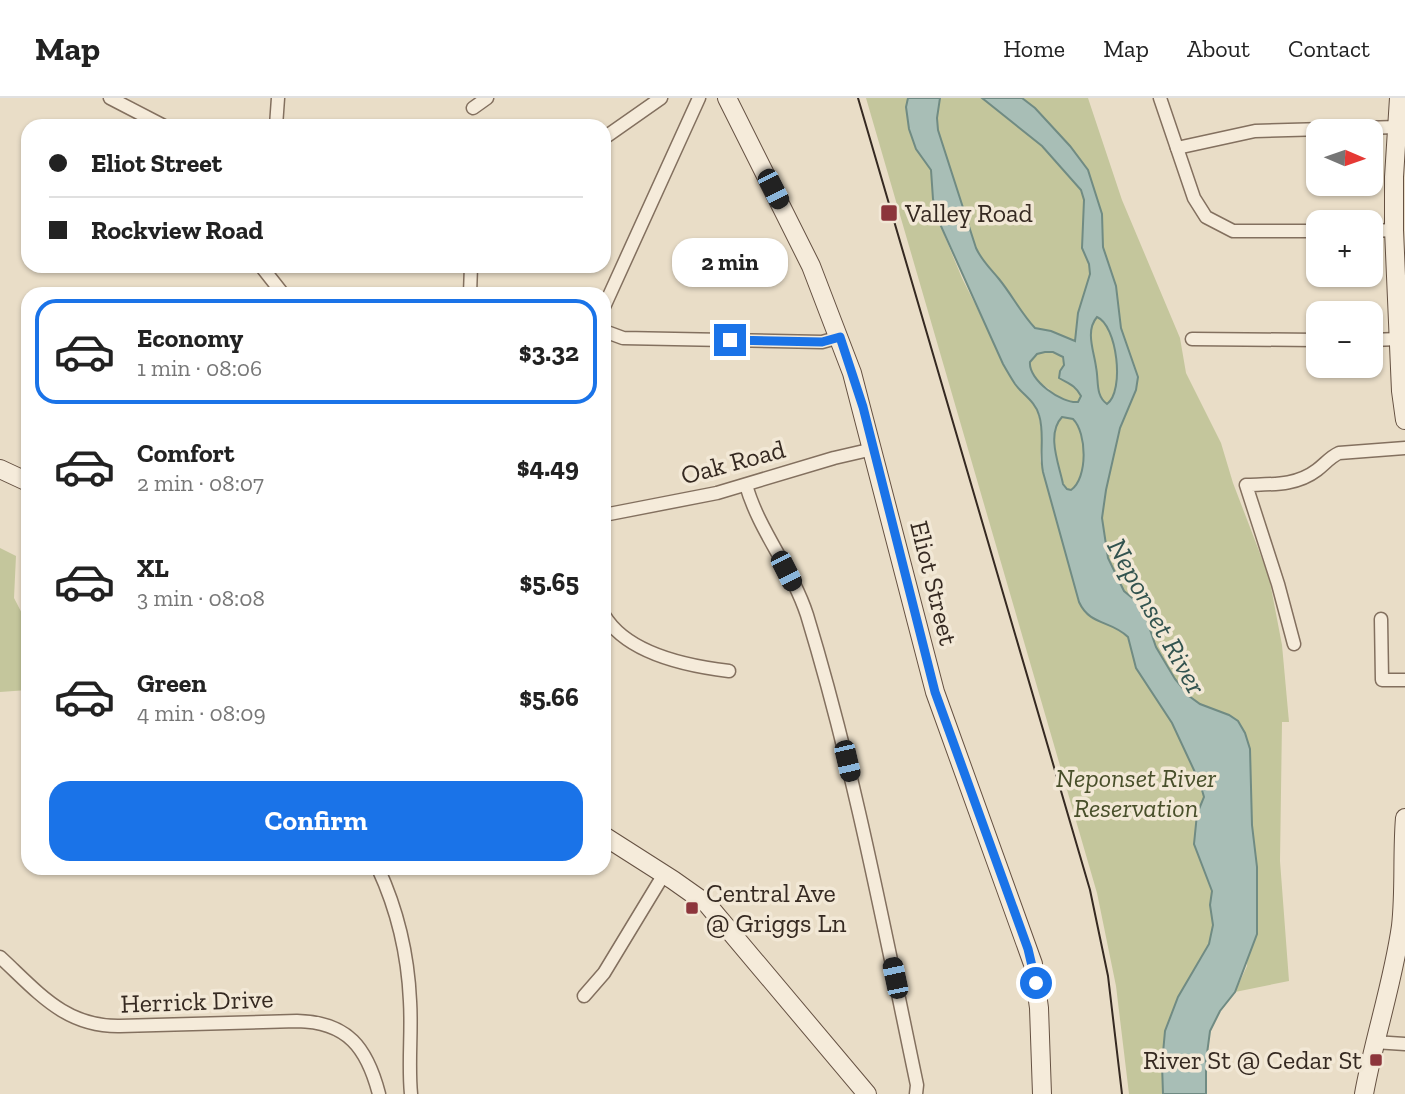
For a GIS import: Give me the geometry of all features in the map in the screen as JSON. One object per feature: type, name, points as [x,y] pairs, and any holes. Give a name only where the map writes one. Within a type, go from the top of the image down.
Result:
[{"type":"street","points":[[110,98],[150,119]]},
{"type":"street","points":[[276,119],[278,98]]},
{"type":"street","points":[[473,108],[487,98]]},
{"type":"street","points":[[611,133],[661,98]]},
{"type":"street","points":[[611,292],[699,98]]},
{"type":"street","name":"Eliot Street","points":[[727,98],[811,266],[860,396],[935,692],[1033,964],[1038,994],[1042,1094]]},
{"type":"street","points":[[1160,98],[1194,198],[1206,217],[1218,225],[1244,232],[1306,232]]},
{"type":"street","points":[[1399,98],[1394,230],[1401,391],[1405,421]]},
{"type":"street","points":[[1177,148],[1255,131],[1398,127]]},
{"type":"street","points":[[1383,230],[1394,230]]},
{"type":"street","points":[[266,273],[278,287]]},
{"type":"street","points":[[611,334],[623,338],[822,342],[840,337]]},
{"type":"street","points":[[1192,339],[1306,340]]},
{"type":"street","points":[[1383,340],[1399,340]]},
{"type":"street","points":[[1294,644],[1247,485],[1300,481],[1331,456],[1339,453],[1405,448]]},
{"type":"street","name":"Oak Road","points":[[611,514],[717,493],[873,449]]},
{"type":"street","points":[[0,469],[21,479]]},
{"type":"street","points":[[746,485],[757,514],[800,598],[828,687],[880,909],[917,1091]]},
{"type":"street","points":[[1381,619],[1382,680],[1405,680]]},
{"type":"street","points":[[611,624],[617,632],[655,654],[691,665],[729,671]]},
{"type":"street","points":[[1364,1094],[1402,922],[1405,818]]},
{"type":"street","points":[[611,840],[711,908],[867,1094]]},
{"type":"street","points":[[584,996],[604,973],[664,874]]},
{"type":"street","points":[[380,875],[397,922],[406,963],[410,1002],[408,1053],[411,1094]]},
{"type":"street","name":"Herrick Drive","points":[[0,957],[59,1009],[92,1025],[298,1021],[326,1024],[348,1035],[358,1046],[371,1067],[379,1094]]},
{"type":"street","points":[[1374,1042],[1405,1044]]},
{"type":"green space","name":"Neponset River Reservation","points":[[866,98],[908,98],[906,107],[909,129],[931,170],[935,210],[945,237],[962,278],[1015,384],[1038,412],[1042,434],[1040,459],[1079,602],[1093,619],[1109,624],[1128,637],[1136,668],[1172,723],[1200,783],[1204,797],[1197,814],[1194,844],[1212,891],[1210,905],[1213,925],[1209,944],[1178,997],[1165,1031],[1163,1094],[1129,1094],[1116,986],[1097,893]]},
{"type":"green space","points":[[940,98],[982,98],[1042,146],[1081,190],[1085,200],[1083,248],[1090,274],[1078,313],[1075,341],[1035,328],[978,253],[938,130]]},
{"type":"green space","name":"Neponset River Reservation","points":[[1021,98],[1088,98],[1122,200],[1180,338],[1186,373],[1221,443],[1233,483],[1269,577],[1282,645],[1289,722],[1282,722],[1280,861],[1289,981],[1235,992],[1247,966],[1252,825],[1250,749],[1245,733],[1229,715],[1200,704],[1189,696],[1175,679],[1156,647],[1146,614],[1124,591],[1108,558],[1102,518],[1106,490],[1120,428],[1136,390],[1137,377],[1121,328],[1116,286],[1103,247],[1102,214],[1088,170],[1035,108]]},
{"type":"green space","points":[[1097,317],[1110,333],[1116,359],[1116,386],[1113,397],[1107,404],[1099,392],[1091,341],[1091,328]]},
{"type":"green space","points":[[1053,352],[1062,357],[1064,365],[1060,371],[1063,381],[1079,392],[1081,395],[1078,402],[1055,396],[1038,381],[1029,368],[1030,362],[1037,354]]},
{"type":"green space","points":[[1063,417],[1072,419],[1079,426],[1083,437],[1084,462],[1077,484],[1071,491],[1063,484],[1054,440],[1058,424]]},
{"type":"green space","points":[[0,548],[16,556],[14,598],[21,612],[21,690],[0,692]]},
{"type":"water","points":[[908,98],[940,98],[938,130],[976,248],[1035,328],[1075,341],[1078,313],[1090,274],[1082,248],[1084,200],[1081,190],[1042,146],[982,98],[1022,98],[1035,108],[1088,170],[1102,214],[1103,247],[1116,286],[1121,328],[1138,377],[1136,390],[1120,428],[1106,490],[1102,518],[1108,558],[1124,591],[1142,606],[1156,647],[1175,679],[1189,696],[1200,704],[1238,721],[1250,749],[1252,825],[1257,867],[1257,934],[1235,992],[1220,1011],[1210,1031],[1206,1094],[1163,1094],[1162,1064],[1165,1031],[1178,997],[1209,944],[1213,925],[1210,905],[1212,891],[1194,844],[1197,814],[1204,797],[1200,783],[1172,723],[1136,668],[1128,637],[1089,615],[1079,602],[1043,472],[1039,415],[1003,364],[940,224],[933,199],[931,170],[916,149],[909,129],[906,107]],"holes":[[[1097,317],[1110,332],[1116,359],[1116,386],[1113,397],[1107,404],[1099,392],[1091,341],[1093,323]],[[1053,352],[1063,357],[1064,365],[1059,378],[1076,389],[1081,396],[1078,402],[1055,395],[1034,376],[1030,362],[1037,354]],[[1062,417],[1073,419],[1081,434],[1083,466],[1077,484],[1071,490],[1063,484],[1057,458],[1054,440],[1057,424]]]},
{"type":"tram line","points":[[858,98],[1090,890],[1108,976],[1122,1094]]},
{"type":"place","name":"Valley Road","points":[[889,213]]},
{"type":"place","name":"Central Ave @ Griggs Ln","points":[[692,908]]},
{"type":"place","name":"River St @ Cedar St","points":[[1376,1060]]},
{"type":"route","points":[[730,340],[822,342],[840,337],[863,407],[935,692],[1028,949],[1036,983]]},
{"type":"water label","name":"Neponset River","points":[[1157,616]]}]
